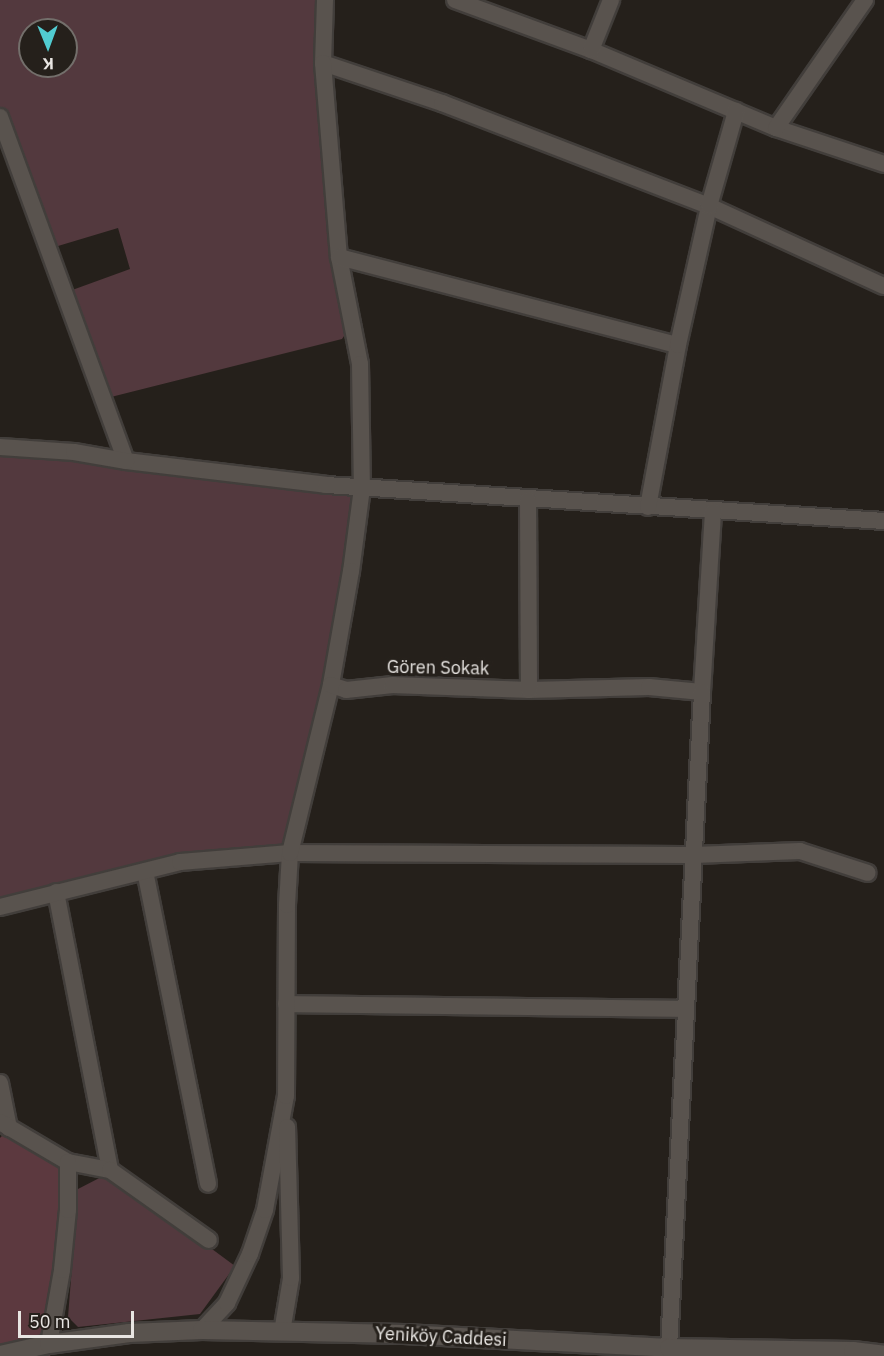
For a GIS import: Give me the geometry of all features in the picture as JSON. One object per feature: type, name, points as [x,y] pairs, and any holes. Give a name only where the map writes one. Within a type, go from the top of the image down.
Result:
[{"type":"street","points":[[282,1332],[291,1278],[286,1096],[290,853],[331,685],[351,571],[362,488],[360,364],[339,257],[323,63],[325,0]]},
{"type":"street","points":[[455,0],[591,50],[776,128],[884,164]]},
{"type":"street","points":[[591,50],[611,0]]},
{"type":"street","points":[[776,128],[865,0]]},
{"type":"street","points":[[323,63],[442,103],[709,206],[884,286]]},
{"type":"street","points":[[648,507],[678,345],[709,206],[736,111]]},
{"type":"street","points":[[0,117],[126,461]]},
{"type":"street","points":[[339,257],[678,345]]},
{"type":"street","points":[[0,447],[74,452],[126,461],[362,488],[884,521]]},
{"type":"street","points":[[528,500],[529,690]]},
{"type":"street","points":[[669,1348],[713,511]]},
{"type":"street","name":"Gören Sokak","points":[[331,685],[346,690],[393,685],[529,690],[649,687],[702,692]]},
{"type":"street","points":[[0,907],[180,862],[290,853],[694,855],[801,851],[868,873]]},
{"type":"street","points":[[146,871],[208,1184]]},
{"type":"street","points":[[56,892],[110,1170]]},
{"type":"street","points":[[286,1004],[686,1009]]},
{"type":"street","points":[[0,1083],[3,1129],[68,1162],[110,1170],[209,1240]]},
{"type":"street","points":[[202,1330],[227,1303],[250,1254],[265,1210],[286,1096]]},
{"type":"street","points":[[61,1347],[62,1270],[68,1210],[68,1162]]},
{"type":"street","name":"Yeniköy Caddesi","points":[[0,1355],[61,1347],[129,1333],[202,1330],[404,1334],[669,1348],[853,1351],[884,1355]]},
{"type":"shaded area","points":[[0,0],[325,0],[352,324],[342,339],[103,399],[64,293],[130,269],[118,228],[48,249],[0,117]]},
{"type":"shaded area","points":[[0,447],[362,488],[290,853],[180,862],[0,907]]},
{"type":"shaded area","points":[[9,1128],[68,1162],[50,1356],[0,1356],[0,1138]]},
{"type":"shaded area","points":[[109,1173],[235,1266],[200,1314],[78,1327],[68,1317],[78,1189]]}]
